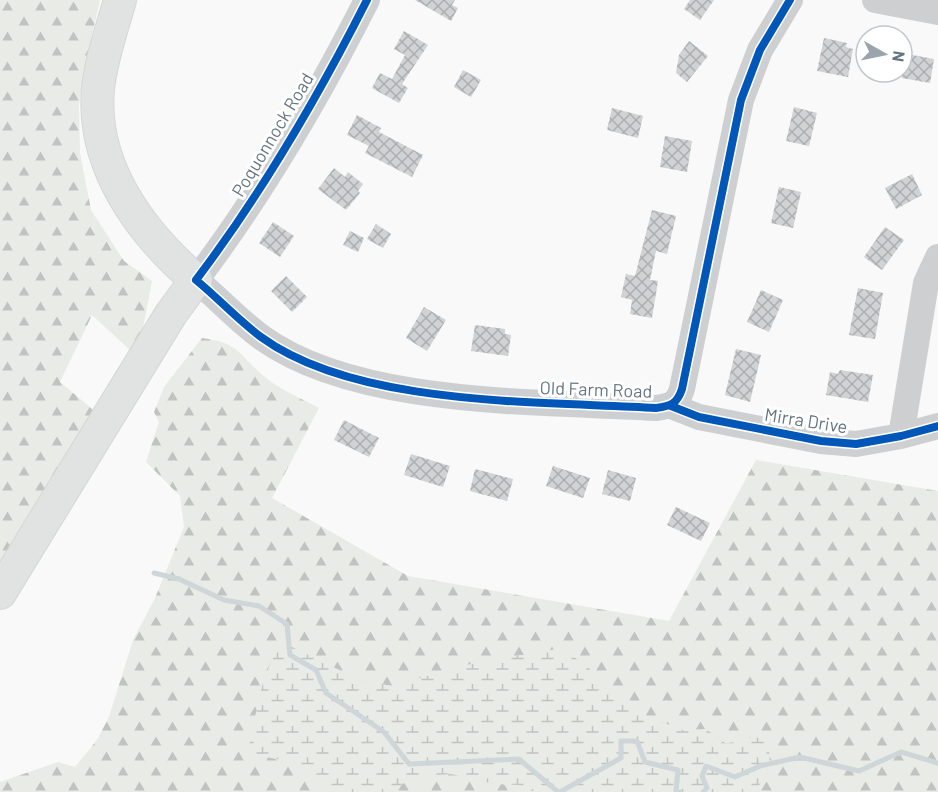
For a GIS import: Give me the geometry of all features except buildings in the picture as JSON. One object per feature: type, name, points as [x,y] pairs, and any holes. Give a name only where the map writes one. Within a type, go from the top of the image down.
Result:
[{"type":"main road","points":[[120,0],[98,89],[103,146],[133,215],[168,256],[196,280]]},
{"type":"main road","name":"Poquonnock Road","points":[[0,593],[171,315],[196,280]]},
{"type":"street","name":"Poquonnock Road","points":[[196,280],[222,246],[293,134],[367,0]]},
{"type":"street","name":"Old Farm Road","points":[[196,280],[261,337],[293,356],[335,372],[421,392],[495,401],[656,408],[671,406],[678,400],[682,389],[741,100],[760,50],[790,0]]},
{"type":"street","points":[[875,0],[938,12]]},
{"type":"street","points":[[901,436],[927,283],[938,257]]},
{"type":"street","name":"Mirra Drive","points":[[671,406],[699,417],[821,441],[856,444],[901,436],[938,426]]},
{"type":"green space","points":[[0,0],[100,0],[79,105],[80,153],[91,210],[124,261],[152,281],[143,328],[132,352],[92,315],[60,382],[97,413],[0,561]]},
{"type":"green space","points":[[202,338],[215,340],[232,347],[271,382],[319,408],[272,498],[408,576],[669,621],[756,460],[938,491],[938,792],[0,792],[0,782],[58,762],[75,767],[97,740],[109,717],[133,640],[155,598],[184,527],[180,496],[146,462],[159,422],[154,412],[164,387]]},
{"type":"green space","points":[[288,645],[360,680],[392,686],[466,665],[556,649],[566,651],[589,668],[599,683],[630,710],[683,730],[706,729],[725,743],[749,737],[760,738],[768,747],[769,767],[763,781],[750,792],[535,792],[519,785],[494,784],[451,774],[428,776],[402,784],[391,792],[334,792],[302,769],[281,760],[251,754],[248,750],[266,675],[279,650]]},
{"type":"waterway","points":[[154,573],[179,579],[224,600],[259,606],[287,624],[290,655],[316,670],[326,693],[384,732],[409,764],[519,759],[558,792]]},
{"type":"waterway","points":[[560,792],[621,758],[621,741],[637,741],[645,762],[678,770],[676,791],[680,792]]},
{"type":"waterway","points":[[703,792],[707,788],[702,776],[706,766],[735,777],[760,766],[800,757],[859,771],[901,752],[938,763]]},
{"type":"cycle path","points":[[367,0],[288,144],[244,213],[196,280],[261,337],[301,360],[347,377],[451,396],[656,408],[673,403],[682,389],[741,100],[760,50],[790,0]]},
{"type":"cycle path","points":[[671,406],[699,417],[821,441],[856,444],[901,436],[938,426]]}]
